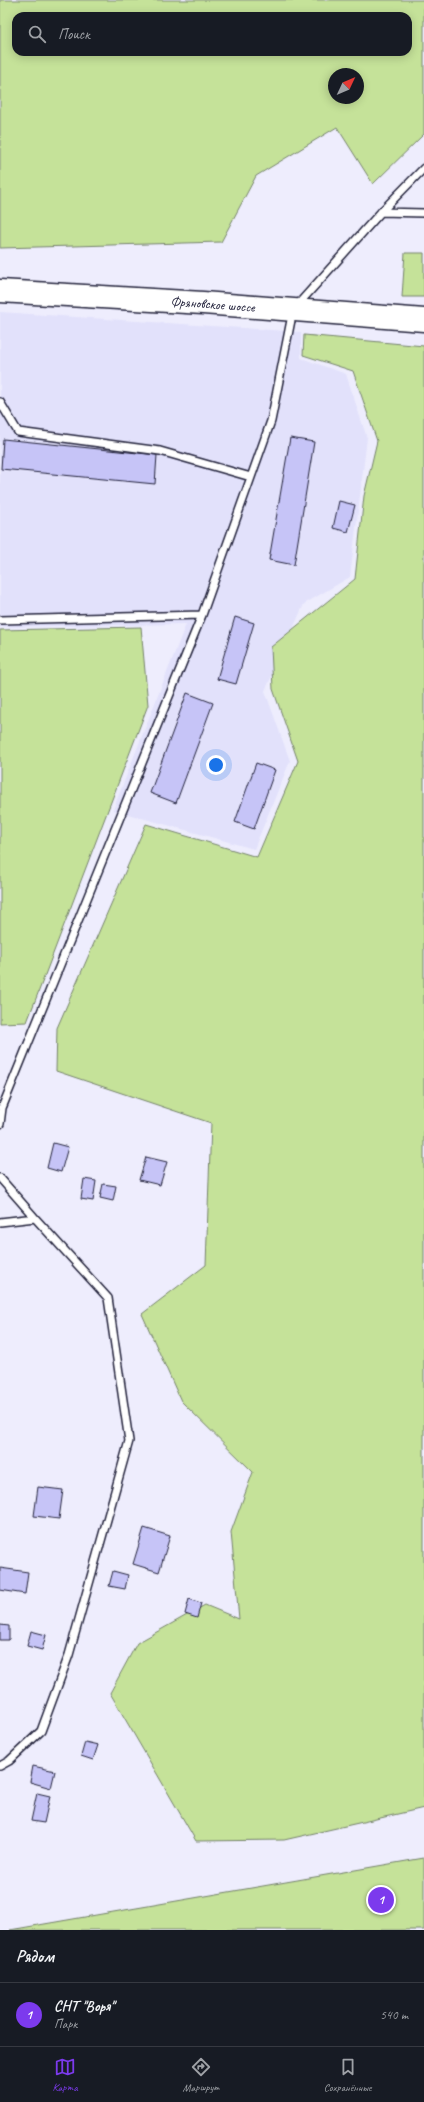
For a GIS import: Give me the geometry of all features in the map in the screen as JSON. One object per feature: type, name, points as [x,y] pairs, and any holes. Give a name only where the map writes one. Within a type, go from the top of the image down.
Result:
[{"type":"main road","name":"Фряновское шоссе","points":[[0,291],[424,320]]},
{"type":"lane","points":[[0,1124],[2,1108],[202,615],[271,421],[293,310],[381,212],[424,168]]},
{"type":"lane","points":[[381,212],[424,213]]},
{"type":"lane","points":[[0,402],[18,432],[160,451],[251,477]]},
{"type":"lane","points":[[0,620],[202,615]]},
{"type":"lane","points":[[0,1178],[108,1298],[129,1441],[69,1655],[41,1731],[9,1761],[0,1766]]},
{"type":"lane","points":[[0,1222],[35,1218]]},
{"type":"shaded area","points":[[0,312],[301,332],[301,358],[346,374],[367,438],[350,577],[304,604],[265,691],[290,761],[254,849],[113,810],[186,624],[0,627]]},
{"type":"green space","points":[[0,0],[424,0],[424,134],[373,184],[337,127],[256,176],[221,242],[0,248]]},
{"type":"green space","points":[[405,253],[424,253],[424,297],[402,297]]},
{"type":"green space","points":[[304,335],[424,346],[424,1808],[284,1840],[196,1841],[110,1693],[137,1643],[205,1605],[239,1619],[231,1532],[253,1472],[181,1401],[142,1314],[206,1265],[211,1123],[56,1071],[57,1028],[146,824],[257,857],[298,761],[273,689],[271,647],[355,579],[364,496],[377,441],[353,371],[303,355]]},
{"type":"green space","points":[[141,627],[148,705],[27,1022],[0,1023],[0,630]]},
{"type":"green space","points":[[424,1858],[424,1930],[10,1930]]},
{"type":"building","points":[[290,438],[314,442],[294,565],[269,560]]},
{"type":"building","points":[[3,439],[157,455],[155,484],[1,469]]},
{"type":"building","points":[[339,501],[355,505],[348,532],[333,528]]},
{"type":"building","points":[[235,617],[254,623],[236,684],[217,679]]},
{"type":"building","points":[[187,693],[213,703],[176,803],[150,793]]},
{"type":"building","points":[[256,763],[275,770],[254,829],[235,822]]},
{"type":"building","points":[[53,1143],[68,1147],[61,1172],[47,1168]]},
{"type":"building","points":[[146,1157],[167,1162],[160,1185],[139,1180]]},
{"type":"building","points":[[84,1179],[96,1181],[93,1201],[81,1199]]},
{"type":"building","points":[[103,1184],[116,1186],[113,1201],[100,1198]]},
{"type":"building","points":[[38,1487],[63,1490],[59,1519],[34,1516]]},
{"type":"building","points":[[144,1528],[170,1536],[159,1572],[133,1564]]},
{"type":"building","points":[[0,1568],[28,1572],[25,1594],[0,1590]]},
{"type":"building","points":[[113,1571],[128,1575],[125,1589],[109,1586]]},
{"type":"building","points":[[189,1599],[201,1603],[197,1618],[185,1614]]},
{"type":"building","points":[[0,1625],[9,1626],[9,1640],[0,1640]]},
{"type":"building","points":[[31,1631],[46,1635],[42,1650],[27,1646]]},
{"type":"building","points":[[85,1742],[98,1745],[93,1760],[81,1756]]},
{"type":"building","points":[[33,1766],[55,1771],[51,1788],[30,1782]]},
{"type":"building","points":[[37,1793],[50,1796],[44,1823],[31,1821]]},
{"type":"place","name":"СНТ \"Воря\"","points":[[381,1900]]}]
